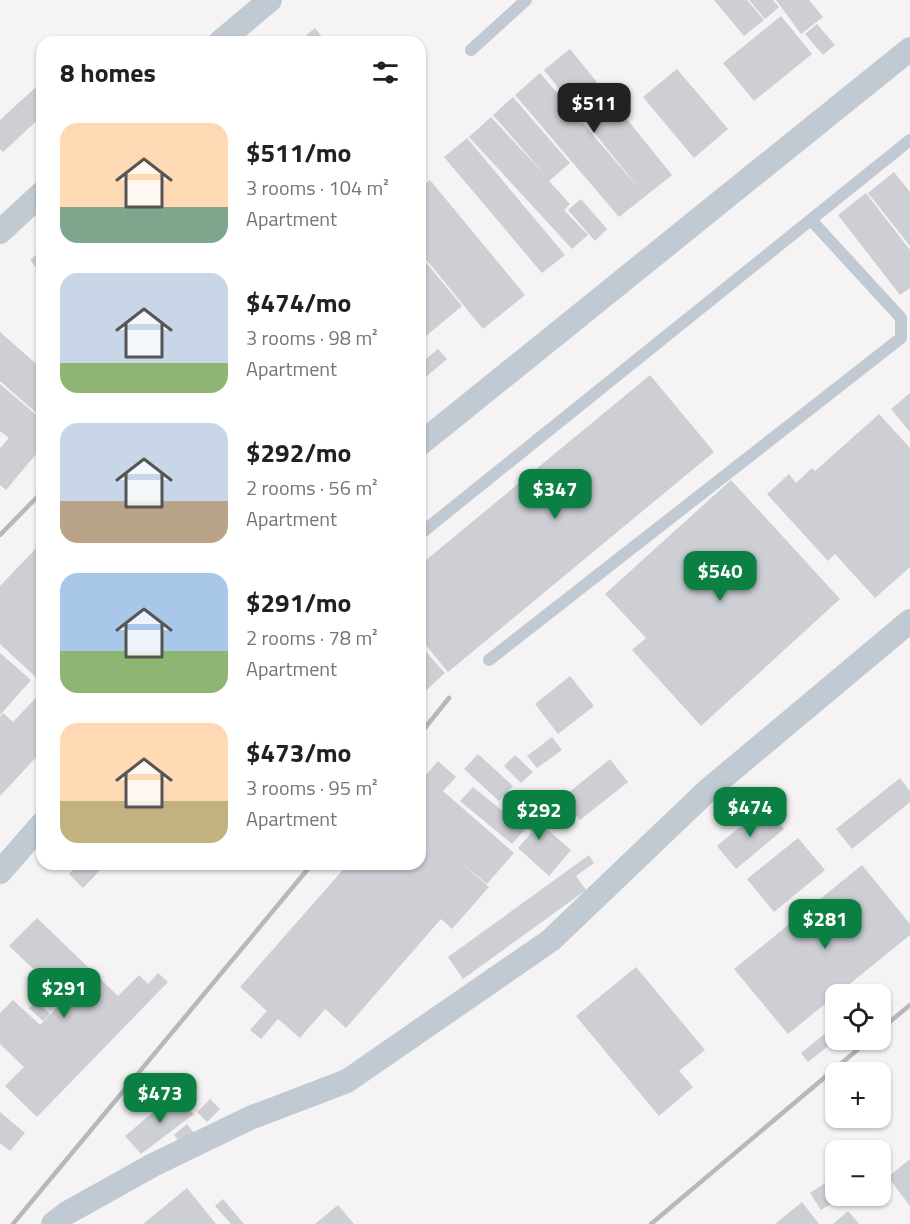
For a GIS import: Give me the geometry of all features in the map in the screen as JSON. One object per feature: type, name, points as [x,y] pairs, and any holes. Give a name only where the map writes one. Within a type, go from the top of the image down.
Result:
[{"type":"street","points":[[227,36],[270,0]]},
{"type":"street","points":[[426,439],[910,49]]},
{"type":"street","points":[[0,232],[36,199]]},
{"type":"street","points":[[52,1224],[67,1213],[153,1166],[250,1118],[347,1081],[551,940],[708,790],[910,621]]},
{"type":"street","points":[[0,872],[36,831]]},
{"type":"lane","points":[[471,50],[526,0]]},
{"type":"lane","points":[[426,529],[910,140]]},
{"type":"lane","points":[[489,660],[901,338],[901,318],[811,220]]},
{"type":"building","points":[[714,0],[747,0],[764,20],[744,36]]},
{"type":"building","points":[[749,0],[773,0],[779,7],[765,19]]},
{"type":"building","points":[[776,0],[809,0],[823,17],[801,34]]},
{"type":"building","points":[[781,16],[812,54],[754,101],[723,63]]},
{"type":"building","points":[[817,24],[835,45],[823,55],[805,34]]},
{"type":"building","points":[[315,28],[321,36],[305,36]]},
{"type":"building","points":[[570,49],[672,175],[619,217],[515,95],[540,73],[641,191],[544,70]]},
{"type":"building","points":[[677,69],[728,129],[694,158],[643,97]]},
{"type":"building","points":[[36,87],[36,122],[3,152],[0,149],[0,120]]},
{"type":"building","points":[[513,97],[570,163],[549,181],[570,204],[564,210],[588,235],[572,249],[469,137],[491,117],[546,176],[493,115]]},
{"type":"building","points":[[467,138],[565,255],[542,273],[444,157]]},
{"type":"building","points":[[894,172],[910,192],[910,246],[868,193]]},
{"type":"building","points":[[430,180],[525,295],[483,329],[426,259],[426,183]]},
{"type":"building","points":[[866,193],[910,250],[910,288],[900,295],[838,215]]},
{"type":"building","points":[[581,199],[607,229],[595,241],[568,210]]},
{"type":"building","points":[[36,255],[36,268],[30,260]]},
{"type":"building","points":[[426,262],[462,306],[426,336]]},
{"type":"building","points":[[0,332],[36,364],[36,413],[0,381]]},
{"type":"building","points":[[438,349],[447,359],[426,377],[426,359]]},
{"type":"building","points":[[650,375],[714,452],[448,672],[426,645],[426,560]]},
{"type":"building","points":[[0,384],[36,415],[36,454],[6,490],[0,485],[0,448],[9,438],[0,431]]},
{"type":"building","points":[[910,393],[910,432],[891,409]]},
{"type":"building","points":[[879,414],[910,448],[910,567],[875,598],[835,554],[828,561],[767,494],[789,474],[796,483],[812,468],[815,471]]},
{"type":"building","points":[[731,480],[840,599],[701,726],[632,650],[646,638],[605,594]]},
{"type":"building","points":[[36,548],[36,677],[0,644],[0,586]]},
{"type":"building","points":[[426,652],[445,673],[426,690]]},
{"type":"building","points":[[0,653],[31,680],[0,715]]},
{"type":"building","points":[[570,676],[594,706],[558,734],[535,704]]},
{"type":"building","points":[[36,697],[36,757],[0,796],[0,717],[3,713],[13,722]]},
{"type":"building","points":[[552,737],[562,750],[537,768],[527,756]]},
{"type":"building","points":[[478,754],[513,786],[499,801],[464,769]]},
{"type":"building","points":[[515,755],[533,772],[521,783],[504,766]]},
{"type":"building","points":[[610,759],[628,782],[580,820],[562,798]]},
{"type":"building","points":[[438,761],[456,777],[443,791],[514,853],[487,884],[460,862],[489,887],[452,929],[441,919],[346,1028],[325,1009],[300,1038],[278,1019],[261,1039],[250,1030],[267,1011],[240,987],[343,870],[426,870],[426,775]]},
{"type":"building","points":[[900,778],[910,791],[910,802],[852,849],[836,829]]},
{"type":"building","points":[[473,787],[525,829],[512,844],[460,801]]},
{"type":"building","points":[[512,799],[571,850],[549,876],[518,848],[532,832],[504,807]]},
{"type":"building","points":[[765,806],[784,829],[736,869],[717,846]]},
{"type":"building","points":[[798,838],[825,870],[774,912],[747,879]]},
{"type":"building","points":[[589,855],[594,863],[576,876],[586,890],[463,979],[448,957]]},
{"type":"building","points":[[862,865],[910,924],[910,935],[850,984],[825,984],[825,1004],[788,1034],[734,969]]},
{"type":"building","points":[[73,870],[100,870],[83,888],[69,874]]},
{"type":"building","points":[[37,918],[118,996],[139,975],[148,984],[158,973],[168,982],[37,1117],[5,1086],[24,1067],[0,1044],[0,1013],[13,1000],[40,1025],[65,999],[9,946]]},
{"type":"building","points":[[636,967],[705,1050],[679,1071],[693,1087],[659,1116],[576,1016]]},
{"type":"building","points":[[36,1001],[50,1014],[43,1021],[29,1008]]},
{"type":"building","points":[[825,1034],[825,1049],[808,1062],[801,1053]]},
{"type":"building","points":[[176,1093],[194,1114],[141,1154],[125,1136]]},
{"type":"building","points":[[210,1099],[220,1109],[207,1122],[197,1112]]},
{"type":"building","points":[[0,1112],[25,1133],[10,1151],[0,1143]]},
{"type":"building","points":[[187,1124],[194,1133],[181,1144],[174,1135]]},
{"type":"building","points":[[910,1159],[910,1206],[891,1181],[891,1175]]},
{"type":"building","points":[[825,1183],[825,1206],[828,1206],[821,1210],[810,1193]]},
{"type":"building","points":[[187,1188],[216,1224],[143,1224]]},
{"type":"building","points":[[223,1199],[244,1224],[231,1224],[215,1206]]},
{"type":"building","points":[[802,1202],[819,1224],[775,1224]]},
{"type":"building","points":[[338,1205],[354,1224],[315,1224]]},
{"type":"building","points":[[848,1211],[859,1224],[833,1224]]},
{"type":"railway","points":[[0,535],[36,498]]},
{"type":"railway","points":[[426,727],[449,698]]},
{"type":"railway","points":[[13,1224],[307,870]]},
{"type":"railway","points":[[891,1021],[910,1005]]},
{"type":"railway","points":[[651,1224],[857,1050]]}]
